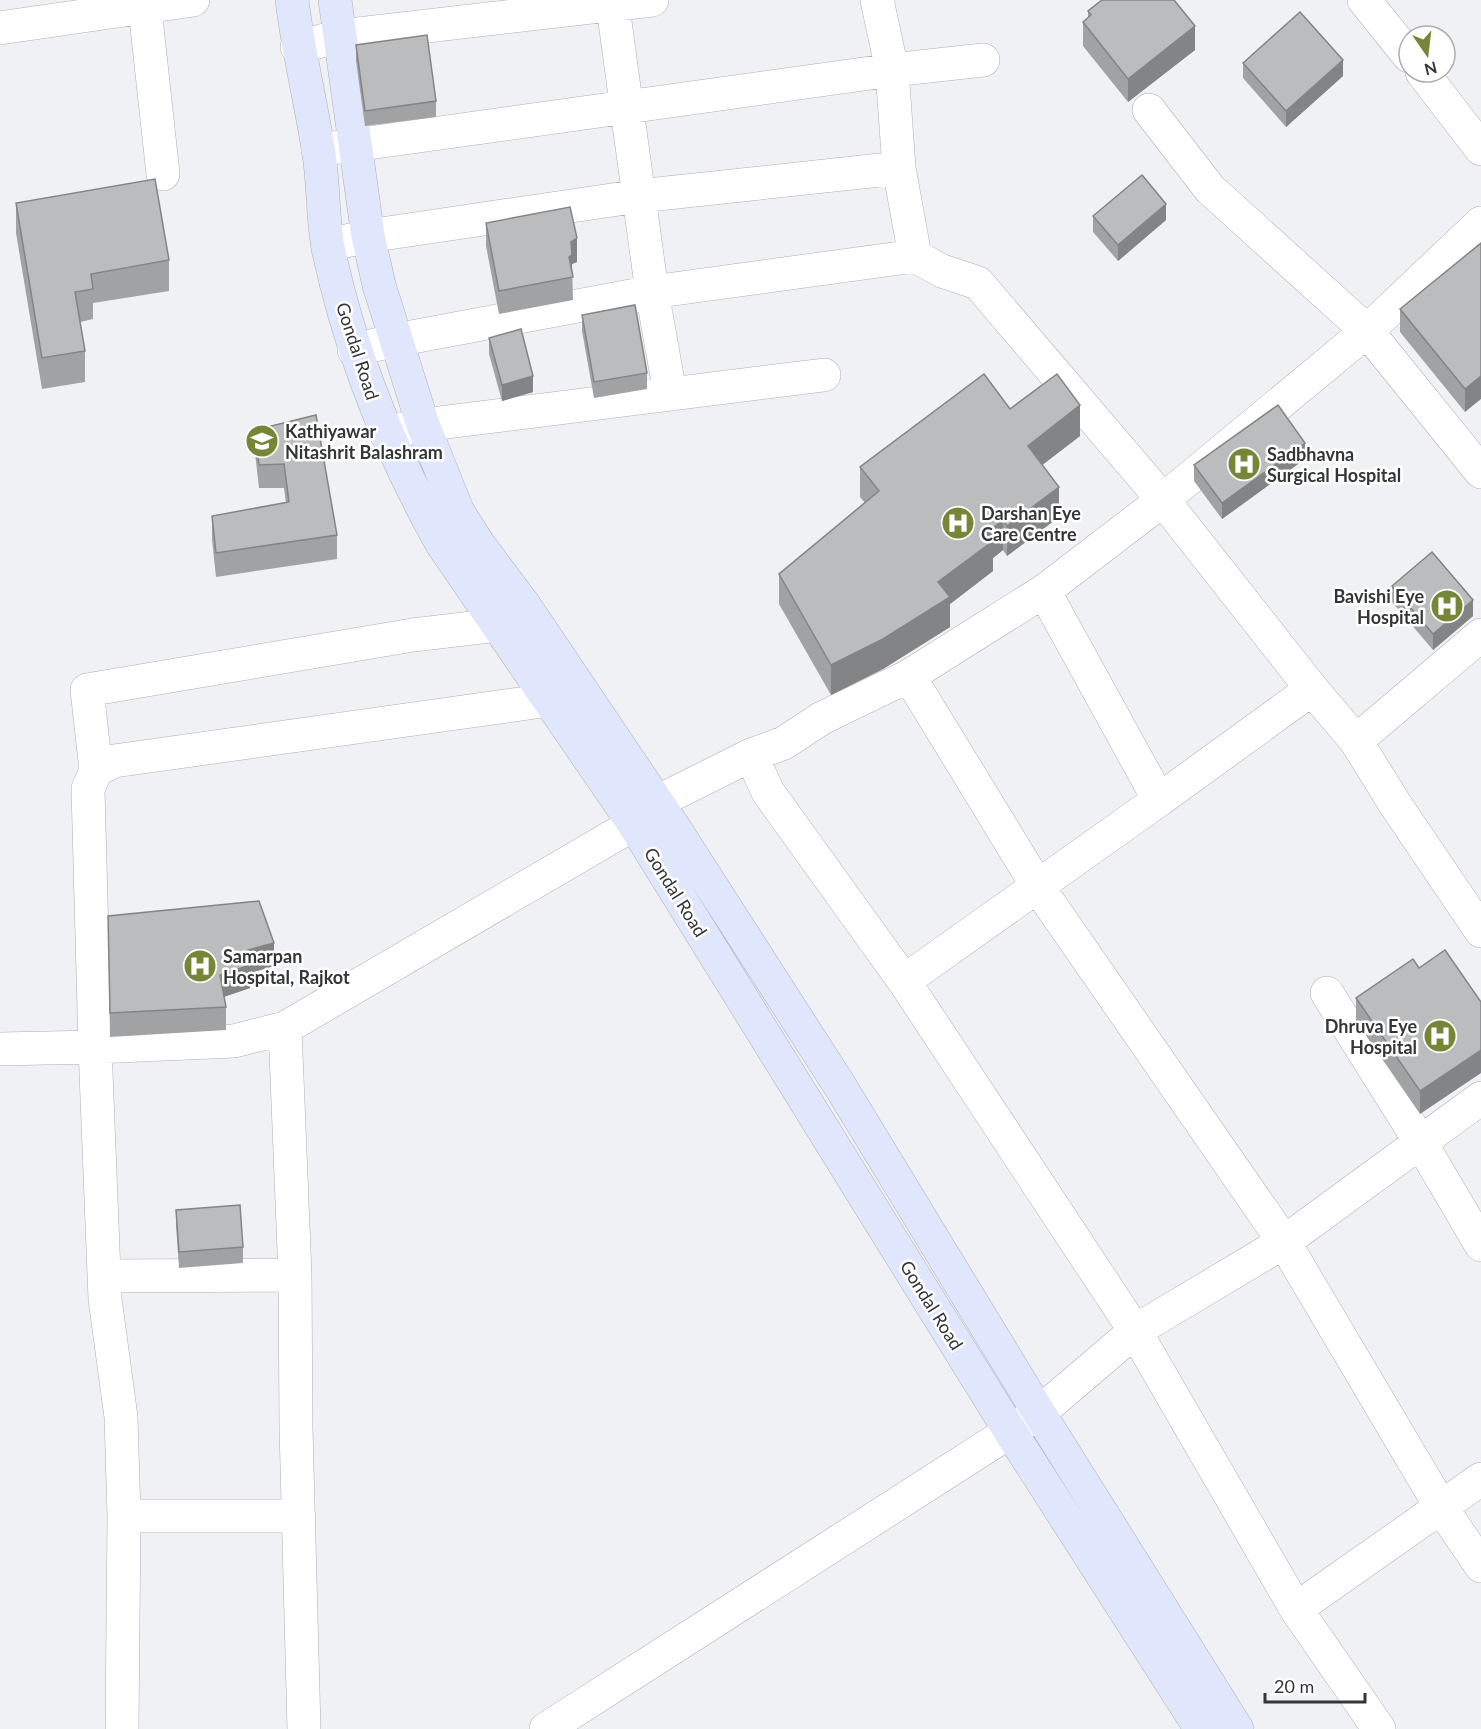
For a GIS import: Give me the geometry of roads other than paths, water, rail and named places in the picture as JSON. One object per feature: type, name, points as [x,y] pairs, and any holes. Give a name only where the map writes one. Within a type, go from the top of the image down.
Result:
[{"type":"main road","name":"Gondal Road","points":[[292,0],[297,47],[318,150],[328,245],[354,350],[386,433],[424,512],[442,544],[549,700],[646,813],[840,1086],[1039,1413],[1237,1729]]},
{"type":"main road","name":"Gondal Road","points":[[335,0],[368,236],[379,285],[423,425],[458,512],[524,605],[1010,1431],[1201,1729]]},
{"type":"street","points":[[0,28],[144,3],[193,0]]},
{"type":"street","points":[[297,47],[341,36],[652,0]]},
{"type":"street","points":[[877,0],[892,70],[899,168],[915,256]]},
{"type":"street","points":[[1364,0],[1397,41]]},
{"type":"street","points":[[144,3],[163,174]]},
{"type":"street","points":[[612,3],[652,292],[670,393]]},
{"type":"street","points":[[318,150],[892,70],[983,60]]},
{"type":"street","points":[[1431,84],[1481,149]]},
{"type":"street","points":[[1149,110],[1210,189],[1367,331],[1481,472]]},
{"type":"street","points":[[328,245],[368,236],[639,196],[899,168]]},
{"type":"street","points":[[0,1049],[234,1041],[285,1028],[646,813],[751,755],[784,743],[822,718],[909,676],[1044,591],[1163,500],[1367,331],[1481,223]]},
{"type":"street","points":[[354,350],[396,339],[652,292],[915,256],[942,271],[978,283],[1163,500],[1312,690],[1356,741],[1395,804],[1481,931]]},
{"type":"street","points":[[386,433],[423,425],[824,375]]},
{"type":"street","points":[[1044,591],[1159,800]]},
{"type":"street","points":[[122,1729],[124,1516],[120,1417],[105,1299],[88,789],[96,770],[87,690],[413,635],[498,626]]},
{"type":"street","points":[[1356,741],[1481,635]]},
{"type":"street","points":[[909,676],[1038,887],[1284,1242],[1441,1507],[1481,1566]]},
{"type":"street","points":[[904,981],[1312,690]]},
{"type":"street","points":[[96,770],[114,761],[549,700]]},
{"type":"street","points":[[751,755],[768,792],[904,981],[1135,1331],[1296,1609],[1379,1729]]},
{"type":"street","points":[[1327,993],[1481,1245]]},
{"type":"street","points":[[285,1028],[296,1275],[296,1428],[304,1729]]},
{"type":"street","points":[[546,1729],[1039,1413],[1135,1331],[1284,1242],[1481,1098]]},
{"type":"street","points":[[104,1276],[296,1275]]},
{"type":"street","points":[[1296,1609],[1481,1479]]},
{"type":"street","points":[[124,1516],[298,1516]]},
{"type":"place","name":"Kathiyawar Nitashrit Balashram","points":[[262,441]]},
{"type":"place","name":"Sadbhavna Surgical Hospital","points":[[1244,464]]},
{"type":"place","name":"Darshan Eye Care Centre","points":[[958,523]]},
{"type":"place","name":"Bavishi Eye Hospital","points":[[1447,606]]},
{"type":"place","name":"Samarpan Hospital, Rajkot","points":[[200,966]]},
{"type":"place","name":"Dhruva Eye Hospital","points":[[1440,1036]]}]
